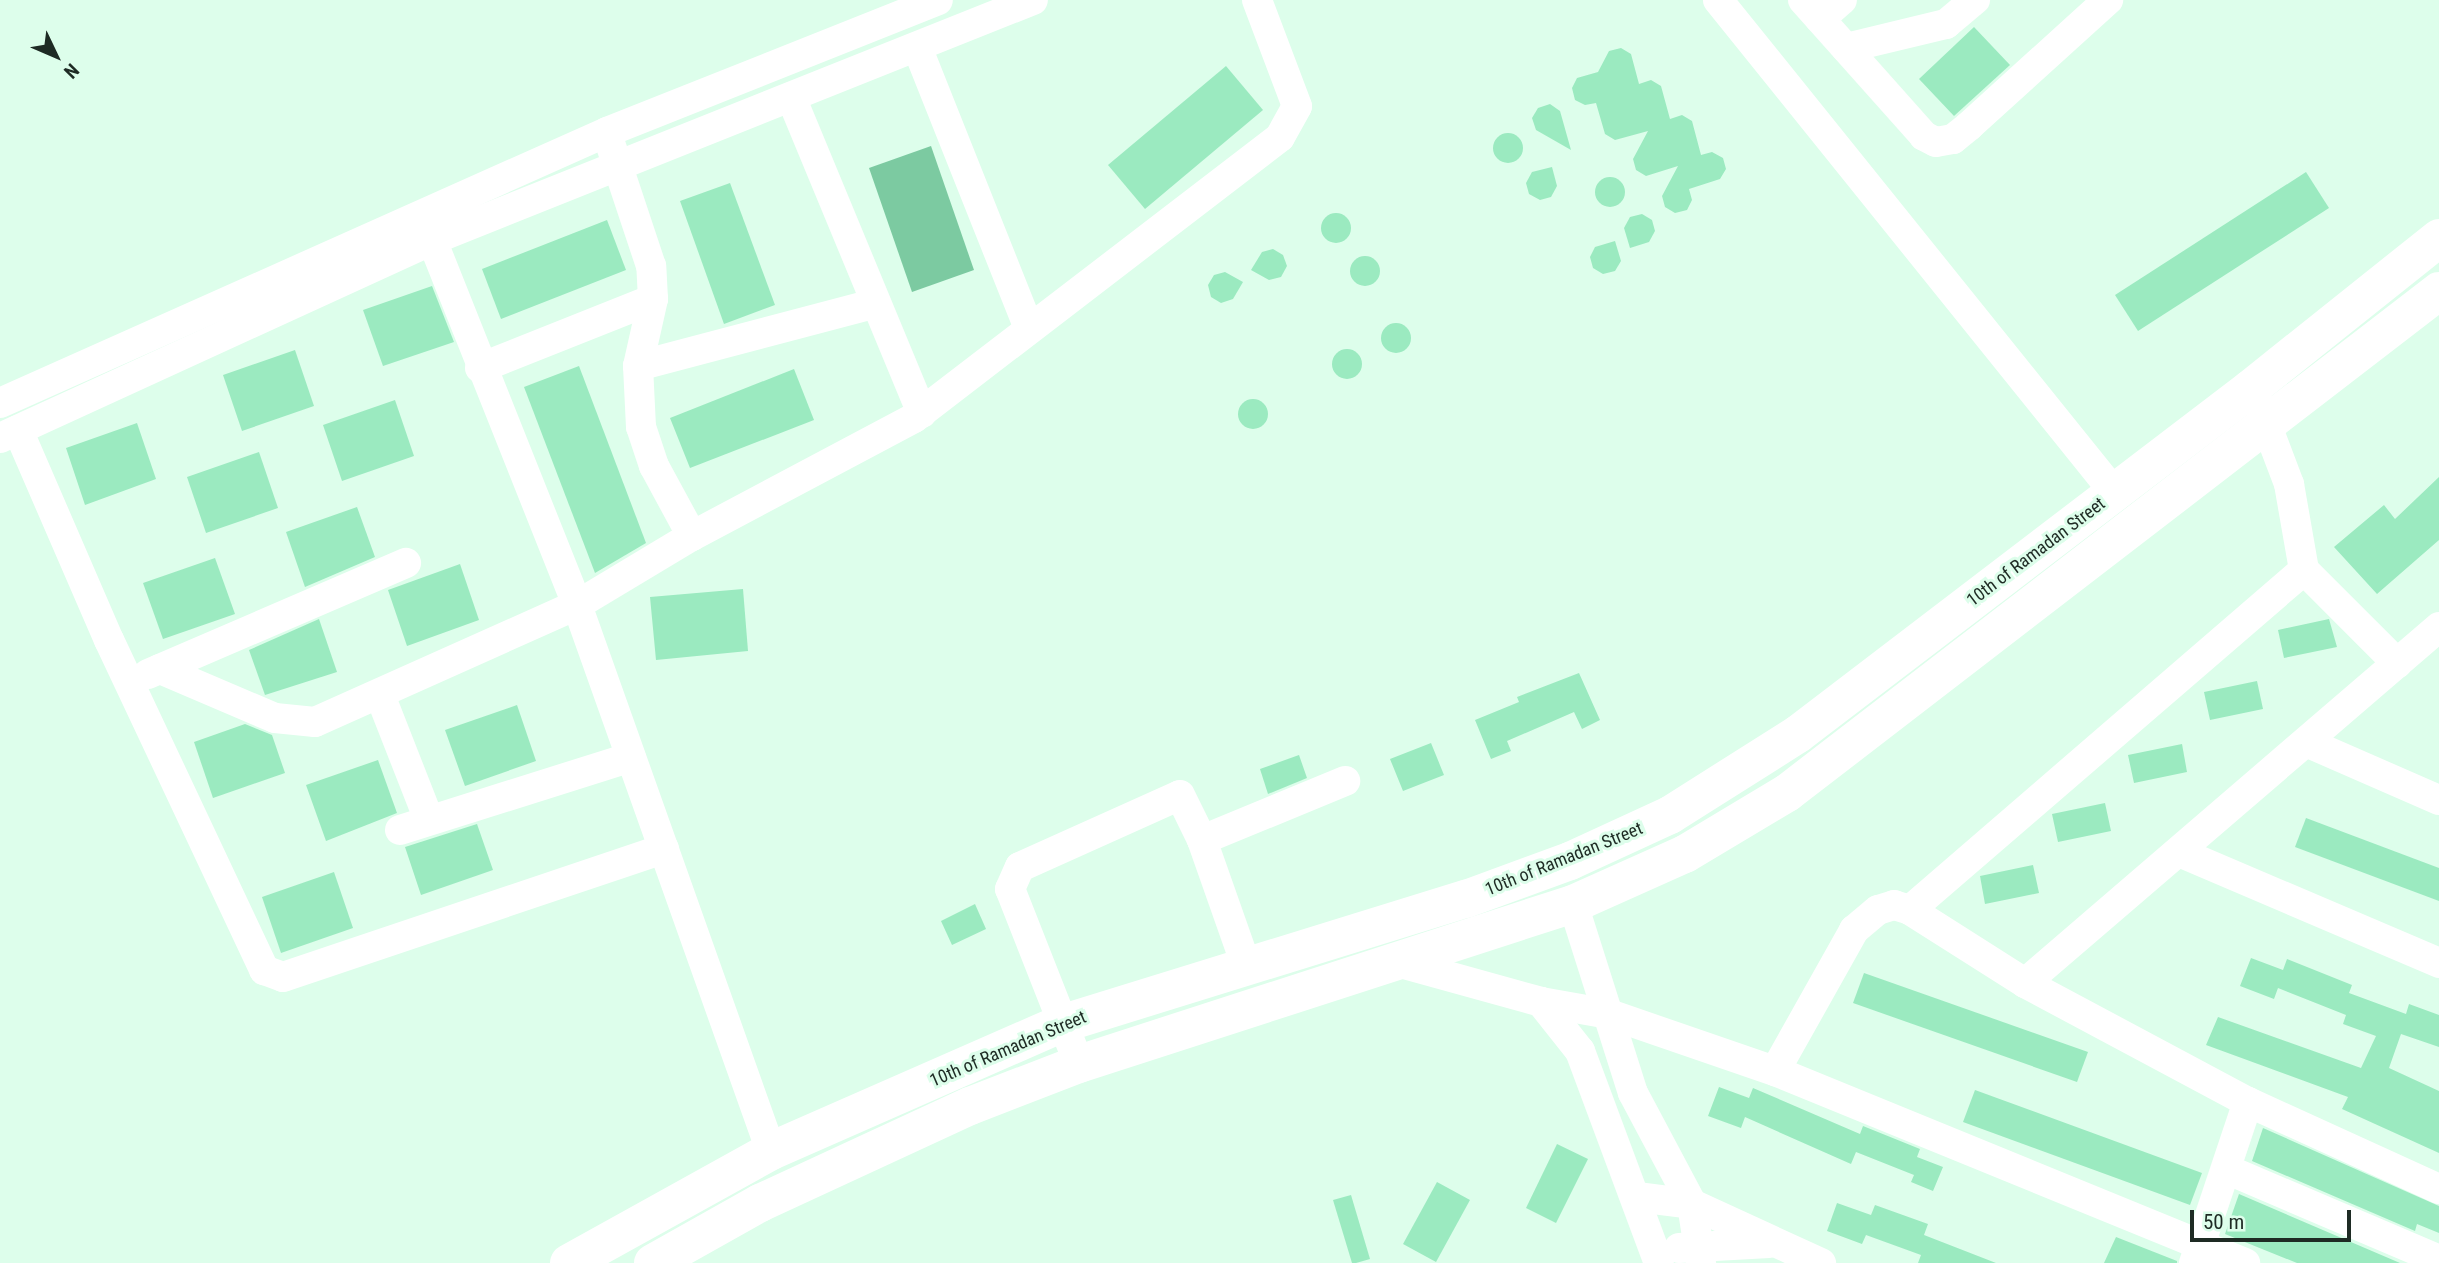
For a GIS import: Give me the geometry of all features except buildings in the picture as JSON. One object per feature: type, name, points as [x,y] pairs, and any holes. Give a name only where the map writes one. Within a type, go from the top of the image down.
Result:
[{"type":"main road","name":"10th of Ramadan Street","points":[[569,1263],[771,1151],[1062,1024],[1466,899],[1570,860],[1670,815],[1798,734],[2250,389],[2439,238]]},
{"type":"main road","points":[[657,1262],[864,1152],[1079,1065],[1573,904],[1685,853],[1787,793],[2269,425],[2439,291]]},
{"type":"street","points":[[0,403],[607,132],[938,0]]},
{"type":"street","points":[[664,849],[276,977],[259,964],[129,682],[9,434],[432,240],[617,163],[1033,0]]},
{"type":"street","points":[[160,669],[275,718],[303,723],[335,715],[577,605],[692,536],[922,413],[1287,128],[1297,106],[1257,0]]},
{"type":"street","points":[[1718,0],[2114,492]]},
{"type":"street","points":[[1846,48],[1946,24],[1975,0]]},
{"type":"street","points":[[1822,6],[1846,48],[1924,136],[1945,141],[1969,126],[2108,0]]},
{"type":"street","points":[[917,47],[1029,329]]},
{"type":"street","points":[[791,97],[922,413]]},
{"type":"street","points":[[607,132],[648,254],[653,299],[638,366],[638,409],[646,443],[692,536]]},
{"type":"street","points":[[432,240],[480,368],[577,605],[771,1151]]},
{"type":"street","points":[[480,368],[653,299]]},
{"type":"street","points":[[638,366],[876,303]]},
{"type":"street","points":[[2250,389],[2269,425],[2289,484],[2304,570],[2397,663]]},
{"type":"street","points":[[129,682],[406,563]]},
{"type":"street","points":[[1910,910],[2304,570]]},
{"type":"street","points":[[2025,983],[2439,627]]},
{"type":"street","points":[[380,695],[429,820]]},
{"type":"street","points":[[2306,742],[2439,800]]},
{"type":"street","points":[[400,830],[631,757]]},
{"type":"street","points":[[1202,840],[1345,781]]},
{"type":"street","points":[[1079,1065],[1010,889],[1015,872],[1175,794],[1183,799],[1202,840],[1246,965]]},
{"type":"street","points":[[2179,852],[2439,963]]},
{"type":"street","points":[[1573,904],[1633,1093],[1692,1203],[1700,1255]]},
{"type":"street","points":[[1775,1070],[1854,930],[1886,906],[1910,910],[2025,983],[2248,1102],[2439,1189]]},
{"type":"street","points":[[1397,962],[1541,1002],[1609,1014],[1775,1070],[2197,1254],[2245,1263]]},
{"type":"street","points":[[1541,1002],[1580,1051],[1637,1197],[1656,1256],[1700,1255],[1773,1243]]},
{"type":"street","points":[[2197,1254],[2248,1102]]},
{"type":"street","points":[[2226,1169],[2439,1260]]},
{"type":"street","points":[[1637,1197],[1692,1203],[1773,1243],[1821,1263]]},
{"type":"shaded area","points":[[931,146],[974,270],[912,292],[869,168]]}]
